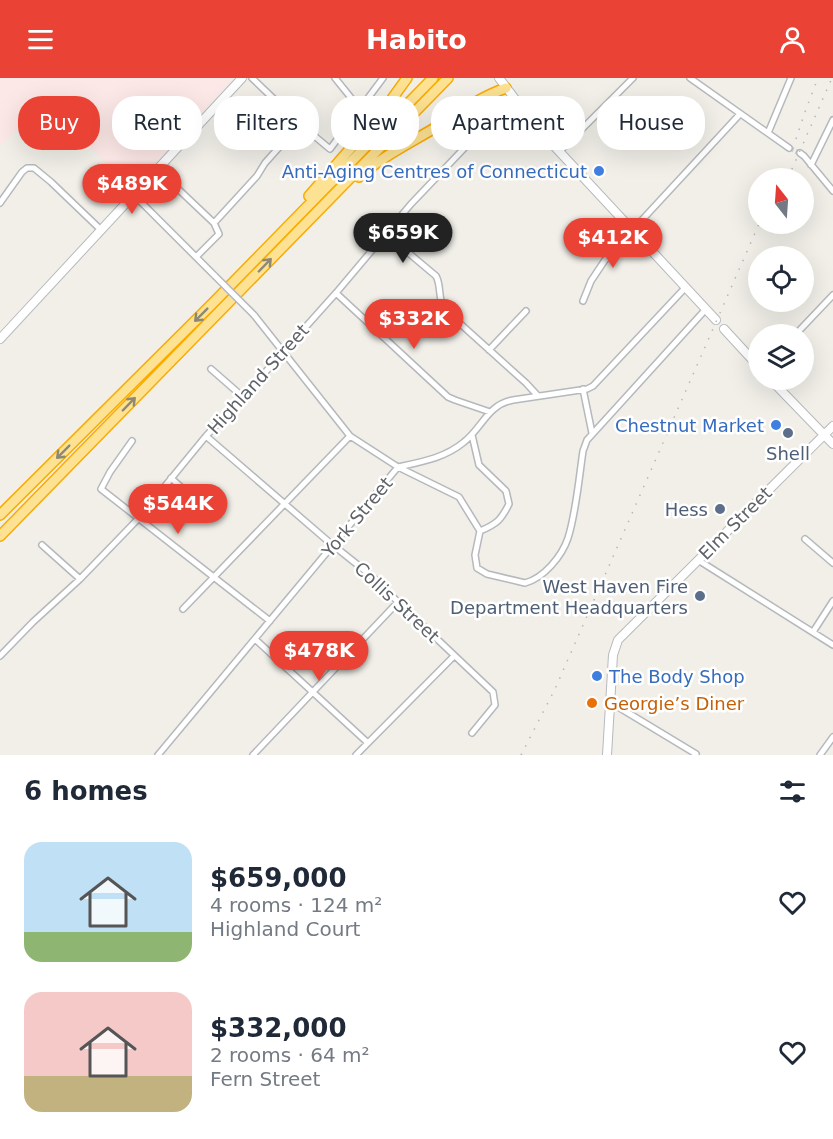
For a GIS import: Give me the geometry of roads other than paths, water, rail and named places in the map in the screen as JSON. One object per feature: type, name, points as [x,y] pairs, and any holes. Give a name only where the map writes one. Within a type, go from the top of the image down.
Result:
[{"type":"highway","points":[[248,267],[384,110],[407,78]]},
{"type":"highway","points":[[0,515],[148,369],[434,78]]},
{"type":"highway","points":[[0,536],[448,78]]},
{"type":"highway","points":[[292,237],[364,172],[491,94],[506,88]]},
{"type":"main road","points":[[0,339],[242,78]]},
{"type":"main road","points":[[499,78],[512,96]]},
{"type":"main road","points":[[559,152],[716,320]]},
{"type":"main road","points":[[724,329],[748,355]]},
{"type":"main road","points":[[780,390],[833,444]]},
{"type":"main road","name":"Elm Street","points":[[607,755],[613,655],[618,640],[833,426]]},
{"type":"street","points":[[252,78],[271,96]]},
{"type":"street","points":[[335,78],[350,96]]},
{"type":"street","points":[[370,96],[383,78]]},
{"type":"street","points":[[615,96],[633,78]]},
{"type":"street","points":[[690,78],[789,148]]},
{"type":"street","points":[[768,133],[791,78]]},
{"type":"street","points":[[559,152],[597,114]]},
{"type":"street","points":[[583,301],[591,281],[605,260],[740,114]]},
{"type":"street","points":[[811,165],[833,120]]},
{"type":"street","points":[[319,140],[331,148]]},
{"type":"street","points":[[214,223],[257,176],[277,150]]},
{"type":"street","name":"Highland Street","points":[[0,656],[138,519],[206,436],[243,398],[336,293],[411,204],[462,150]]},
{"type":"street","points":[[800,153],[833,191]]},
{"type":"street","points":[[0,203],[22,172],[27,168],[34,168],[100,229]]},
{"type":"street","points":[[157,169],[214,223],[219,234],[196,257]]},
{"type":"street","points":[[134,195],[254,315],[350,436],[398,467],[459,497],[480,531],[475,555],[477,568],[487,574],[520,582],[530,581],[541,575],[561,553],[568,537],[583,451],[587,440],[706,309]]},
{"type":"street","points":[[386,234],[436,276],[443,307],[538,396]]},
{"type":"street","name":"York Street","points":[[158,755],[398,467],[431,459],[454,449],[472,435],[490,412],[502,403],[590,388],[685,288]]},
{"type":"street","points":[[336,293],[448,397],[490,412]]},
{"type":"street","points":[[805,324],[833,295]]},
{"type":"street","points":[[489,350],[526,311]]},
{"type":"street","points":[[211,369],[243,398]]},
{"type":"street","points":[[583,389],[592,433]]},
{"type":"street","points":[[472,435],[479,465],[506,491],[509,504],[504,515],[495,525],[480,531]]},
{"type":"street","name":"Collis Street","points":[[206,436],[374,577],[493,692],[495,705],[472,733]]},
{"type":"street","points":[[183,609],[350,436]]},
{"type":"street","points":[[132,441],[101,489],[270,621]]},
{"type":"street","points":[[171,478],[206,510]]},
{"type":"street","points":[[805,539],[833,563]]},
{"type":"street","points":[[42,545],[80,579]]},
{"type":"street","points":[[698,560],[833,645]]},
{"type":"street","points":[[813,632],[833,601]]},
{"type":"street","points":[[253,755],[398,602]]},
{"type":"street","points":[[255,639],[368,743]]},
{"type":"street","points":[[356,755],[454,656]]},
{"type":"street","points":[[610,702],[696,754]]},
{"type":"street","points":[[820,755],[833,737]]},
{"type":"tunnel","points":[[789,148],[800,153]]},
{"type":"railway","points":[[796,139],[818,78]]},
{"type":"railway","points":[[792,168],[832,78]]},
{"type":"railway","points":[[521,755],[555,689],[755,234]]},
{"type":"place","name":"Anti-Aging Centres of Connecticut","points":[[599,171]]},
{"type":"place","name":"Chestnut Market","points":[[776,425]]},
{"type":"place","name":"Shell","points":[[788,433]]},
{"type":"place","name":"Hess","points":[[720,509]]},
{"type":"place","name":"West Haven Fire Department Headquarters","points":[[700,596]]},
{"type":"place","name":"The Body Shop","points":[[597,676]]},
{"type":"place","name":"Georgie’s Diner","points":[[592,703]]}]
